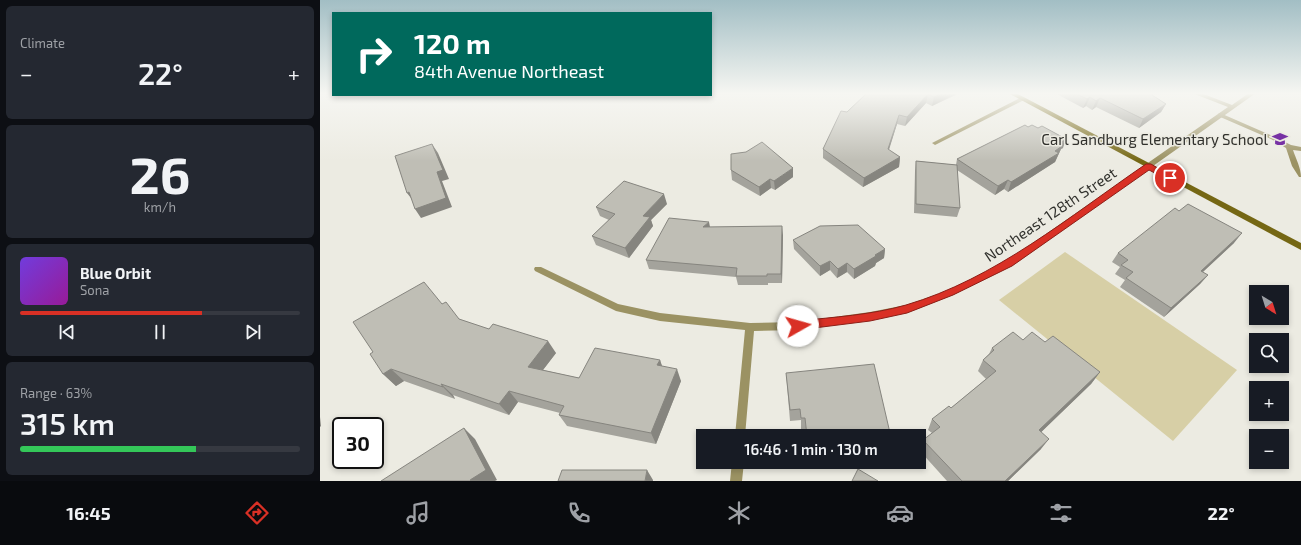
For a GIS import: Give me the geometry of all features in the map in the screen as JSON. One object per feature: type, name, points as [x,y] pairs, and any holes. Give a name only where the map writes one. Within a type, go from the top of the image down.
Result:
[{"type":"street","points":[[934,143],[989,115]]},
{"type":"street","points":[[1053,115],[1301,247]]},
{"type":"street","name":"Northeast 128th Street","points":[[538,269],[616,307],[660,317],[750,327],[798,326],[870,316],[907,309],[950,293],[1009,264],[1219,115]]},
{"type":"street","points":[[1221,115],[1273,138],[1289,147],[1301,149]]},
{"type":"street","points":[[1289,147],[1294,166],[1301,175]]},
{"type":"street","points":[[741,429],[750,327]]},
{"type":"street","points":[[736,481],[737,469]]},
{"type":"shaded area","points":[[1065,252],[1237,370],[1173,441],[999,300]]},
{"type":"building","points":[[839,115],[899,115],[888,149],[900,157],[864,178],[823,149]]},
{"type":"building","points":[[1136,115],[1148,115],[1143,119]]},
{"type":"building","points":[[1025,125],[1028,127],[1032,125],[1038,128],[1042,126],[1066,139],[1059,144],[1062,146],[1055,151],[1059,153],[1011,182],[1008,180],[998,186],[957,159]]},
{"type":"building","points":[[762,142],[793,168],[774,181],[770,179],[759,187],[731,170],[731,154],[746,152]]},
{"type":"building","points":[[432,144],[443,170],[437,172],[446,198],[415,209],[409,192],[407,193],[395,156]]},
{"type":"building","points":[[916,161],[957,165],[960,208],[916,204]]},
{"type":"building","points":[[624,181],[664,194],[643,216],[650,217],[625,248],[592,236],[615,214],[596,207]]},
{"type":"building","points":[[1188,204],[1242,233],[1201,271],[1208,275],[1171,308],[1126,278],[1133,272],[1121,265],[1128,260],[1118,253],[1175,208],[1179,211]]},
{"type":"building","points":[[669,218],[709,222],[703,227],[782,226],[781,274],[767,274],[767,276],[736,276],[737,268],[646,260]]},
{"type":"building","points":[[858,225],[885,249],[854,269],[847,263],[838,269],[830,261],[820,266],[793,240],[820,226]]},
{"type":"building","points":[[424,282],[442,304],[446,302],[459,319],[489,329],[493,324],[548,341],[528,367],[579,378],[595,348],[660,360],[657,365],[677,369],[651,433],[559,415],[564,406],[509,391],[499,404],[391,369],[383,374],[370,354],[373,352],[353,322]]},
{"type":"building","points":[[1013,332],[1023,340],[1032,332],[1045,342],[1053,336],[1100,372],[1039,430],[1049,439],[1005,481],[962,481],[926,443],[926,438],[940,427],[932,419],[949,406],[951,408],[996,371],[983,360],[994,350],[992,348]]},
{"type":"building","points":[[874,364],[889,429],[806,429],[805,418],[801,418],[800,409],[790,410],[786,373]]},
{"type":"building","points":[[464,428],[486,470],[470,480],[471,481],[381,481]]},
{"type":"building","points":[[858,469],[878,481],[852,481]]},
{"type":"building","points":[[562,470],[647,470],[645,481],[558,481]]},
{"type":"place","name":"Carl Sandburg Elementary School","points":[[1280,139]]},
{"type":"route","points":[[798,326],[870,316],[907,309],[950,293],[1009,264],[1148,166],[1170,178]]}]
